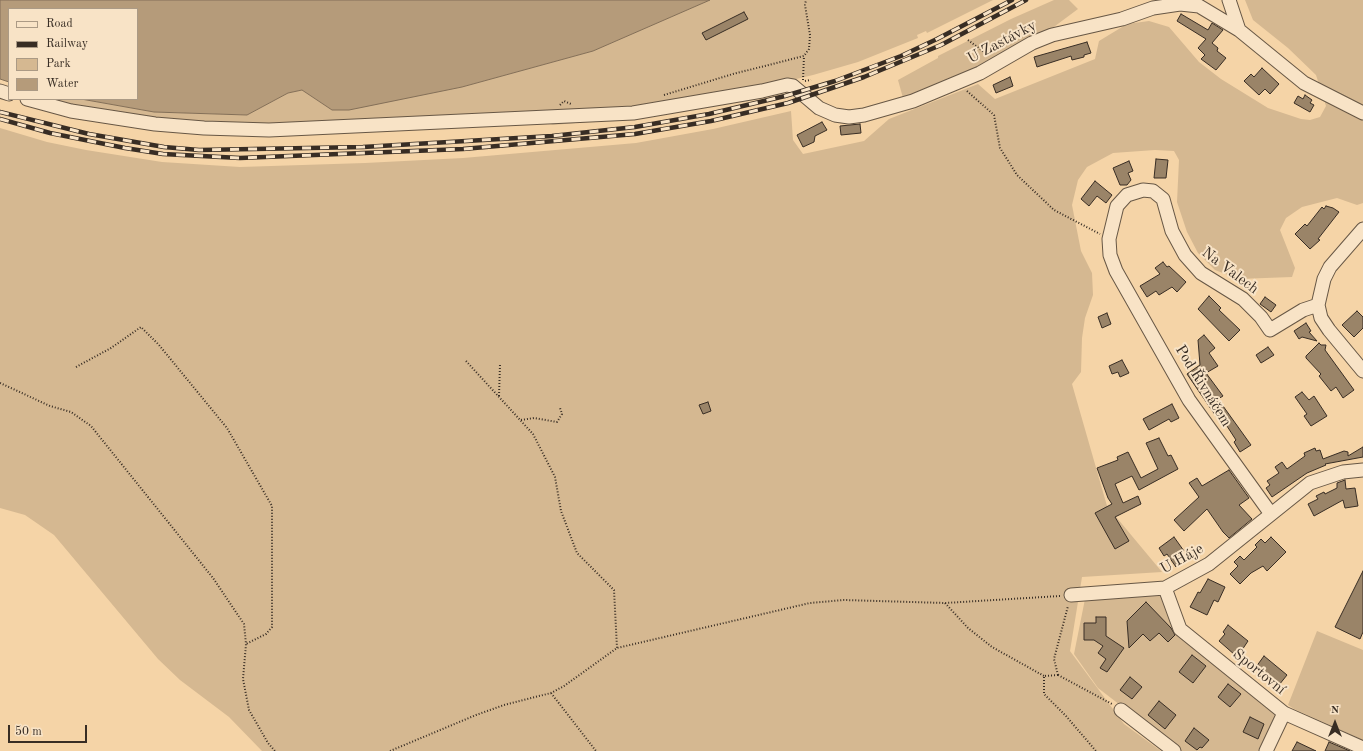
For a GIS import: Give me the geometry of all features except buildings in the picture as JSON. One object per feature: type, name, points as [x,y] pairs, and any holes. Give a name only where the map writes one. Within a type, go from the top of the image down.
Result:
[{"type":"street","points":[[1229,0],[1239,30]]},
{"type":"street","name":"U Zastávky","points":[[31,100],[71,111],[155,124],[204,128],[269,130],[633,113],[762,91],[787,85],[793,86],[819,108],[835,115],[849,117],[873,106],[913,101],[980,73],[1032,43],[1052,34],[1122,19],[1153,8],[1180,4],[1199,6],[1239,30],[1304,83],[1363,113]]},
{"type":"street","name":"Na Valech","points":[[1116,270],[1110,255],[1109,239],[1114,214],[1121,200],[1133,192],[1143,190],[1153,191],[1163,199],[1179,247],[1193,265],[1213,281],[1243,299],[1261,317],[1270,330],[1302,310],[1318,305]]},
{"type":"street","points":[[1363,229],[1330,267],[1324,279],[1318,305],[1321,318],[1329,330],[1363,371]]},
{"type":"street","name":"Pod Řivnáčem","points":[[1116,270],[1189,400],[1271,514]]},
{"type":"street","name":"U Háje","points":[[1071,595],[1165,588],[1209,564],[1310,483],[1343,472],[1363,470]]},
{"type":"street","name":"Sportovní","points":[[1165,588],[1180,629],[1284,713],[1363,748]]},
{"type":"street","points":[[1121,710],[1174,751]]},
{"type":"street","points":[[1266,751],[1284,713]]},
{"type":"path","points":[[663,95],[733,74],[804,56],[810,49],[810,35],[805,5],[806,0]]},
{"type":"path","points":[[968,40],[998,63]]},
{"type":"path","points":[[803,81],[804,56]]},
{"type":"path","points":[[958,82],[994,115],[1000,148],[1017,175],[1054,210],[1109,239]]},
{"type":"path","points":[[561,117],[558,107],[564,101],[574,105]]},
{"type":"path","points":[[76,368],[111,348],[141,327],[158,345],[227,428],[272,506],[272,627],[266,634],[246,644]]},
{"type":"path","points":[[466,361],[533,434],[555,477],[561,511],[577,553],[614,590],[617,648]]},
{"type":"path","points":[[499,397],[500,364]]},
{"type":"path","points":[[0,383],[50,406],[71,412],[91,426],[213,578],[244,624],[246,644],[243,679],[249,710],[268,743],[275,751]]},
{"type":"path","points":[[521,420],[534,418],[557,422],[561,418],[562,414],[560,408]]},
{"type":"path","points":[[390,751],[476,715],[504,705],[552,693],[617,648],[810,603],[844,600],[945,603],[1071,595],[1054,659],[1058,675]]},
{"type":"path","points":[[945,603],[968,628],[992,647],[1044,676],[1058,675],[1103,698],[1121,710]]},
{"type":"path","points":[[1044,676],[1044,694],[1066,716],[1096,751]]},
{"type":"path","points":[[552,693],[596,751]]},
{"type":"green space","points":[[710,0],[993,0],[927,33],[926,31],[917,35],[918,38],[858,62],[813,75],[633,118],[553,125],[529,117],[204,126],[40,100],[87,100],[154,112],[247,115],[288,93],[302,90],[332,110],[462,87],[593,51]]},
{"type":"green space","points":[[1054,0],[1069,0],[1078,9],[1047,32],[956,78],[903,98],[898,80],[938,58],[938,56],[1011,19]]},
{"type":"green space","points":[[1245,0],[1363,0],[1363,203],[1357,205],[1337,198],[1302,207],[1286,218],[1280,230],[1295,268],[1292,277],[1238,279],[1215,270],[1198,253],[1187,232],[1177,202],[1179,160],[1174,151],[1155,150],[1113,153],[1087,167],[1078,180],[1072,205],[1081,251],[1092,273],[1093,295],[1085,318],[1082,338],[1081,372],[1072,384],[1107,506],[1162,572],[1082,577],[1070,651],[1124,724],[1161,751],[262,751],[229,717],[180,680],[158,659],[54,535],[25,515],[0,508],[0,128],[47,142],[86,150],[162,162],[240,167],[463,158],[636,143],[713,129],[791,111],[793,140],[803,154],[864,141],[889,119],[978,84],[995,99],[1095,59],[1099,41],[1127,24],[1149,21],[1169,27],[1199,62],[1221,79],[1268,108],[1301,119],[1310,120],[1320,117],[1326,106],[1316,75],[1288,48],[1253,20]]},
{"type":"green space","points":[[1165,595],[1183,638],[1281,715],[1263,751],[1180,751],[1098,688],[1074,654],[1085,599]]},
{"type":"green space","points":[[1317,631],[1363,650],[1363,740],[1288,705]]},
{"type":"water","points":[[0,0],[710,0],[593,51],[462,87],[349,110],[332,110],[302,90],[288,93],[247,115],[154,112],[87,100],[138,100],[138,8],[8,8],[8,82],[0,79]]},
{"type":"railway","points":[[0,112],[89,134],[164,147],[199,150],[363,147],[552,136],[635,127],[709,114],[785,96],[835,81],[901,56],[1012,0]]},
{"type":"railway","points":[[0,119],[50,133],[125,148],[163,154],[240,158],[463,149],[635,134],[711,121],[788,103],[864,77],[941,45],[1026,0]]}]
